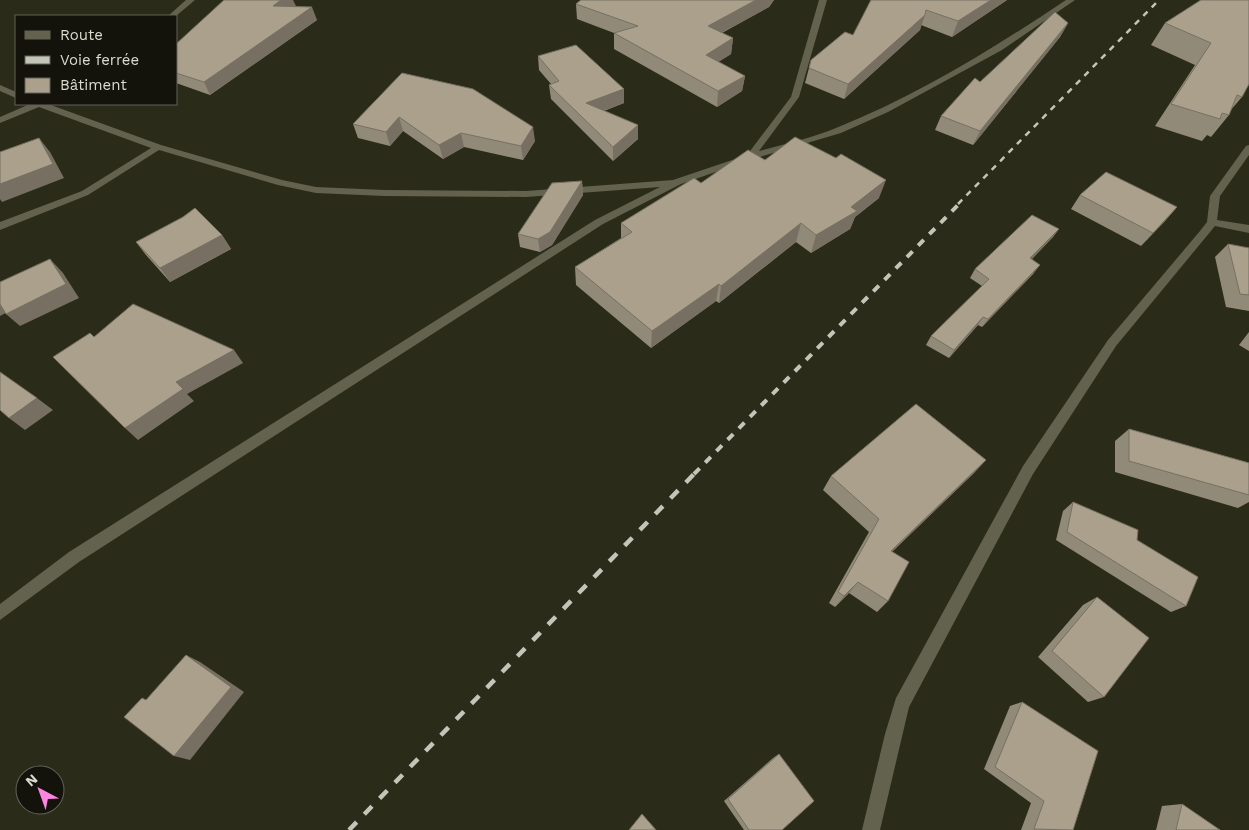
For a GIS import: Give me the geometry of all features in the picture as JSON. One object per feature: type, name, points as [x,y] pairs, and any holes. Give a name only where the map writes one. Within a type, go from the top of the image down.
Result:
[{"type":"street","points":[[173,15],[192,0]]},
{"type":"street","points":[[750,157],[795,96],[823,0]]},
{"type":"street","points":[[0,613],[96,542],[538,259],[599,222],[678,182],[750,157],[838,131],[885,110],[999,48],[1071,0]]},
{"type":"street","points":[[0,88],[15,95]]},
{"type":"street","points":[[0,120],[37,105]]},
{"type":"street","points":[[42,105],[158,147],[281,183],[316,190],[384,193],[526,194],[678,182]]},
{"type":"street","points":[[0,226],[84,193],[158,147]]},
{"type":"street","points":[[871,830],[892,734],[902,704],[1028,470],[1112,343],[1212,222],[1215,196],[1249,148]]},
{"type":"street","points":[[1212,222],[1249,229]]},
{"type":"building","points":[[224,0],[281,0],[273,6],[312,7],[204,82],[178,74],[178,42]]},
{"type":"building","points":[[581,0],[756,0],[708,26],[733,38],[706,55],[745,76],[718,91],[614,33],[638,26],[576,4]]},
{"type":"building","points":[[871,0],[991,0],[958,21],[926,10],[925,15],[848,84],[809,68],[811,60],[845,32],[853,35]]},
{"type":"building","points":[[1201,0],[1249,0],[1249,84],[1242,97],[1237,95],[1229,115],[1222,113],[1220,119],[1171,104],[1211,43],[1165,23]]},
{"type":"building","points":[[1055,12],[1068,23],[980,131],[941,116],[975,78],[980,82]]},
{"type":"building","points":[[576,45],[624,89],[586,103],[638,125],[613,147],[549,85],[559,81],[538,56]]},
{"type":"building","points":[[402,73],[473,89],[533,127],[521,146],[461,133],[439,145],[399,117],[386,132],[353,124]]},
{"type":"building","points":[[795,137],[836,158],[841,154],[886,180],[851,207],[857,211],[816,235],[801,223],[721,286],[719,284],[652,331],[575,267],[632,232],[621,223],[694,178],[701,183],[748,150],[765,160]]},
{"type":"building","points":[[39,138],[53,164],[0,184],[0,152]]},
{"type":"building","points":[[1106,172],[1177,207],[1153,233],[1080,195]]},
{"type":"building","points":[[582,181],[550,232],[538,239],[518,234],[552,183]]},
{"type":"building","points":[[195,208],[222,235],[160,268],[136,242],[183,217]]},
{"type":"building","points":[[1032,215],[1059,229],[1030,258],[1040,265],[988,319],[983,317],[954,350],[931,336],[989,279],[975,269]]},
{"type":"building","points":[[1228,244],[1249,248],[1249,295],[1240,294]]},
{"type":"building","points":[[50,259],[66,284],[6,314],[0,304],[0,282]]},
{"type":"building","points":[[133,304],[234,350],[176,382],[183,389],[125,428],[53,357],[90,333],[94,337]]},
{"type":"building","points":[[0,372],[37,398],[9,418],[0,410]]},
{"type":"building","points":[[916,404],[986,460],[891,551],[909,562],[888,601],[858,582],[844,596],[838,592],[879,519],[831,476]]},
{"type":"building","points":[[1129,429],[1249,463],[1249,495],[1129,461]]},
{"type":"building","points":[[1073,502],[1138,530],[1137,540],[1198,577],[1186,606],[1067,532]]},
{"type":"building","points":[[1097,597],[1149,638],[1104,697],[1052,651]]},
{"type":"building","points":[[186,655],[231,687],[174,756],[124,717],[142,698],[146,700]]},
{"type":"building","points":[[1022,702],[1098,751],[1073,830],[1034,829],[1044,801],[995,767]]},
{"type":"building","points":[[779,754],[814,801],[782,830],[749,830],[728,799]]},
{"type":"building","points":[[1182,804],[1220,830],[1176,830]]},
{"type":"building","points":[[642,814],[656,830],[629,830]]},
{"type":"railway","points":[[958,204],[1159,0]]},
{"type":"railway","points":[[694,474],[960,203]]},
{"type":"railway","points":[[349,830],[695,473]]}]
